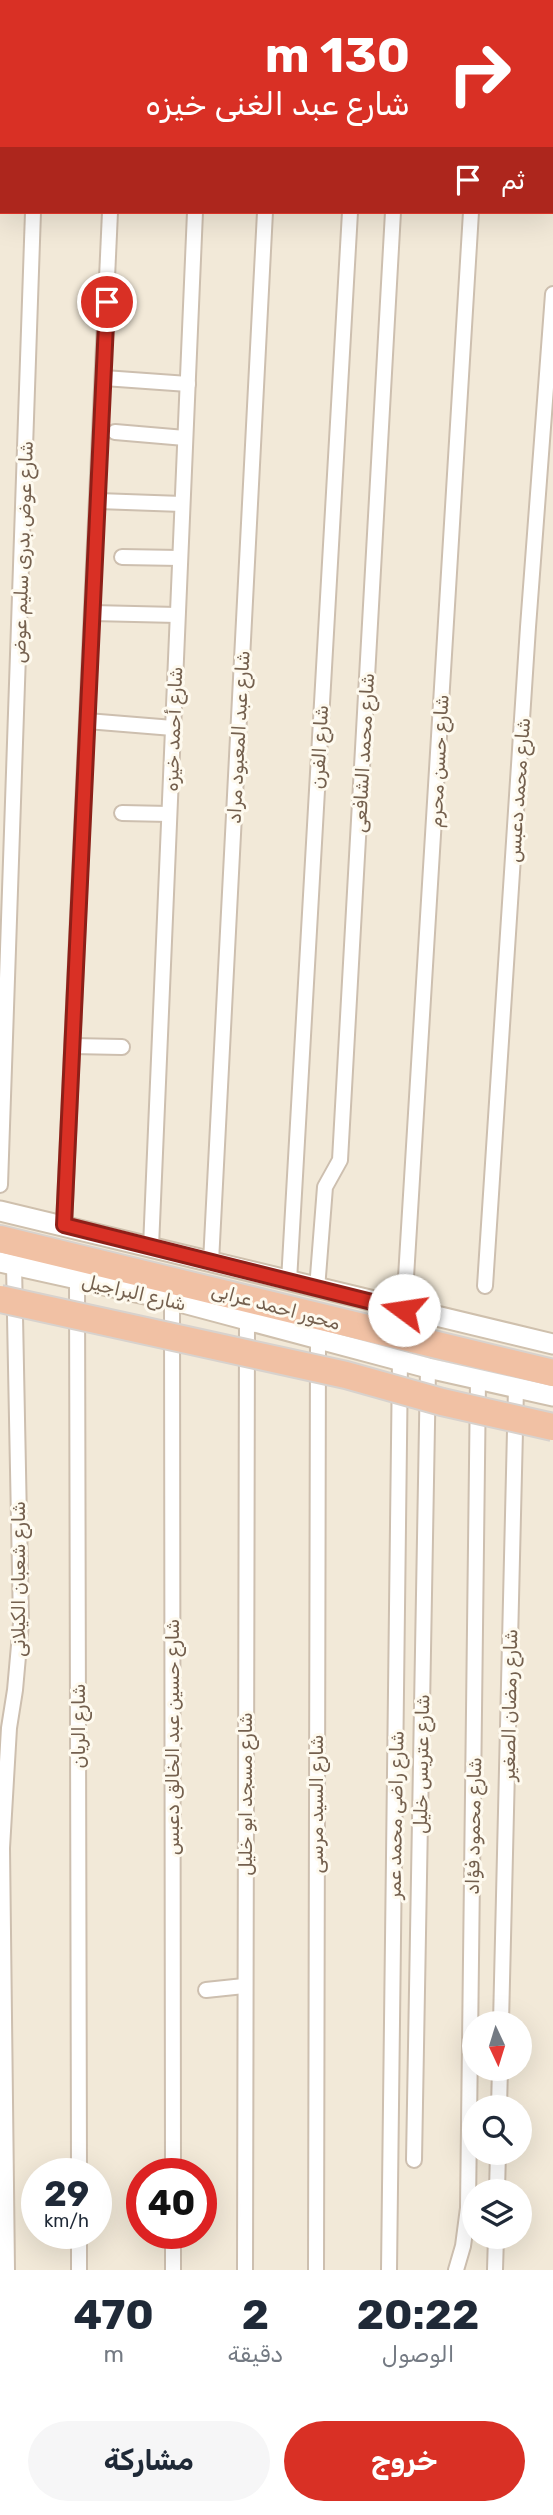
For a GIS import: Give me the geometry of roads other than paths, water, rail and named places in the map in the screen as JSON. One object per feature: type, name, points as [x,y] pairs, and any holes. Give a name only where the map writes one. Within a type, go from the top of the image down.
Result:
[{"type":"highway","name":"محور احمد عرابى","points":[[0,1239],[553,1373]]},
{"type":"highway","points":[[0,1299],[346,1376],[442,1402],[553,1427]]},
{"type":"street","name":"شارع عوض بدرى سليم عوض","points":[[0,1185],[33,214]]},
{"type":"street","points":[[64,1225],[110,214]]},
{"type":"street","name":"شارع أحمد خيزه","points":[[151,1247],[195,214]]},
{"type":"street","name":"شارع عبد المعبود مراد","points":[[211,1262],[265,214]]},
{"type":"street","name":"شارع الفرن","points":[[289,1281],[350,214]]},
{"type":"street","name":"شارع محمد الشافعى","points":[[317,1289],[324,1187],[340,1160],[393,214]]},
{"type":"street","name":"شارع حسن محرم","points":[[404,1310],[471,214]]},
{"type":"street","name":"شارع محمد دعبس","points":[[485,1286],[528,627],[553,294]]},
{"type":"street","points":[[104,378],[188,384]]},
{"type":"street","points":[[115,432],[185,438]]},
{"type":"street","points":[[98,501],[183,504]]},
{"type":"street","points":[[122,557],[180,558]]},
{"type":"street","points":[[92,613],[177,615]]},
{"type":"street","points":[[87,721],[173,728]]},
{"type":"street","points":[[122,813],[169,814]]},
{"type":"street","points":[[72,1046],[122,1047]]},
{"type":"street","points":[[0,1211],[553,1344]]},
{"type":"street","name":"شارع البراجيل","points":[[7,1263],[247,1318],[428,1368],[553,1396]]},
{"type":"street","name":"شارع شعبان الكيلانى","points":[[7,1263],[21,1623],[9,1728],[2,1848],[7,2270]]},
{"type":"street","name":"شارع الريان","points":[[77,1279],[79,2158]]},
{"type":"street","name":"شارع حسين عبد الخالق دعبس","points":[[172,1300],[173,2158]]},
{"type":"street","name":"شارع مسجد ابو خليل","points":[[245,2270],[247,1318]]},
{"type":"street","name":"شارع السيد مرسى","points":[[316,2270],[318,1338]]},
{"type":"street","name":"شارع راضى محمد عمر","points":[[389,2270],[400,1360]]},
{"type":"street","name":"شارع عتريس خليل","points":[[414,2160],[428,1368]]},
{"type":"street","name":"شارع محمود فؤاد","points":[[456,2270],[463,2246],[468,2208],[478,1380]]},
{"type":"street","name":"شارع رمضان الصغير","points":[[501,2011],[516,1388]]},
{"type":"street","points":[[206,1990],[244,1986]]},
{"type":"street","points":[[79,2249],[79,2270]]},
{"type":"street","points":[[173,2249],[173,2270]]},
{"type":"street","points":[[495,2270],[496,2249]]}]
